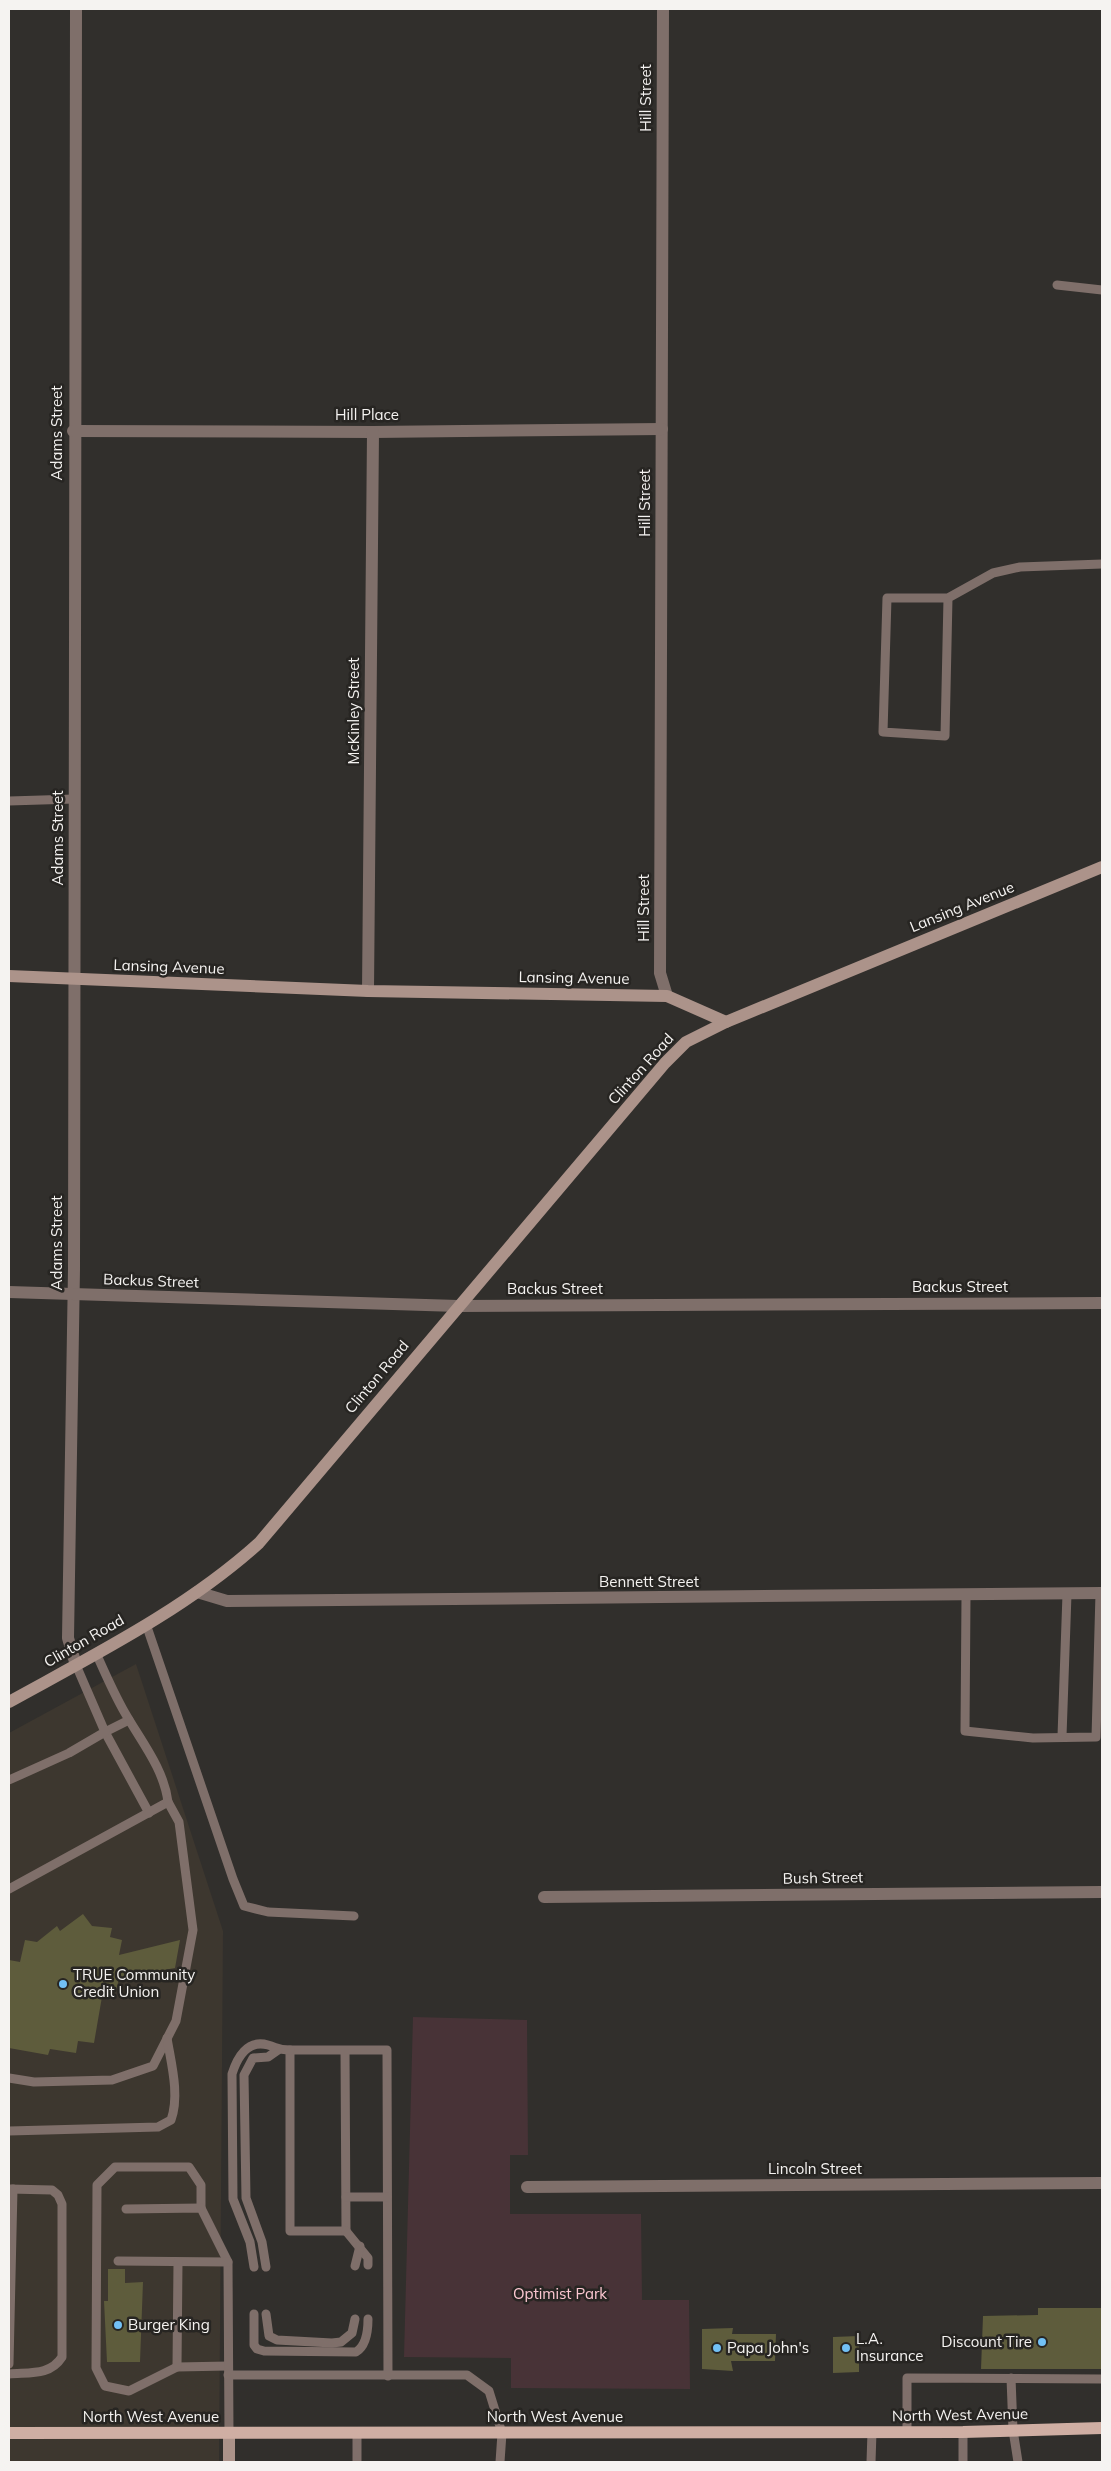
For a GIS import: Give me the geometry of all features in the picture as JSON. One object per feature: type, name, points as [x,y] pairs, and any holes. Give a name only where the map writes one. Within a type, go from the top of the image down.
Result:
[{"type":"main road","name":"Lansing Avenue","points":[[9,976],[368,991],[667,996],[726,1022],[1102,867]]},
{"type":"main road","name":"Clinton Road","points":[[9,1702],[76,1665],[197,1592],[259,1543],[665,1063],[686,1042],[726,1022]]},
{"type":"main road","name":"North West Avenue","points":[[9,2433],[963,2432],[1102,2428]]},
{"type":"main road","points":[[229,2434],[229,2462]]},
{"type":"street","name":"Adams Street","points":[[76,9],[73,431],[73,1295],[68,1638],[76,1665]]},
{"type":"street","name":"Hill Street","points":[[663,9],[660,973],[667,996]]},
{"type":"street","name":"Hill Place","points":[[73,431],[373,432],[662,429]]},
{"type":"street","name":"McKinley Street","points":[[368,991],[373,432]]},
{"type":"street","name":"Backus Street","points":[[9,1292],[458,1306],[1102,1303]]},
{"type":"street","name":"Bennett Street","points":[[197,1592],[227,1601],[966,1596],[1101,1593]]},
{"type":"street","name":"Bush Street","points":[[544,1897],[1102,1892]]},
{"type":"street","name":"Lincoln Street","points":[[527,2187],[1102,2183]]},
{"type":"lane","points":[[1057,285],[1102,290]]},
{"type":"lane","points":[[948,598],[945,736],[883,732],[887,598],[948,598],[993,574],[1020,567],[1102,564]]},
{"type":"lane","points":[[9,801],[74,799]]},
{"type":"lane","points":[[966,1596],[964,1731],[1033,1738],[1062,1736],[1096,1737],[1101,1593]]},
{"type":"lane","points":[[1062,1736],[1067,1594]]},
{"type":"lane","points":[[146,1624],[232,1879],[244,1906],[268,1912],[354,1916]]},
{"type":"lane","points":[[9,2078],[34,2082],[112,2080],[153,2066],[176,2021],[193,1930],[179,1822],[168,1802],[166,1788],[151,1756],[129,1720],[96,1653]]},
{"type":"lane","points":[[76,1665],[105,1732],[149,1814]]},
{"type":"lane","points":[[9,1780],[69,1753],[129,1720]]},
{"type":"lane","points":[[9,1889],[168,1802]]},
{"type":"lane","points":[[9,2130],[55,2131],[158,2128],[171,2120],[174,2111],[173,2072],[167,2038]]},
{"type":"lane","points":[[254,2266],[250,2242],[234,2198],[232,2074],[238,2056],[252,2046],[267,2044],[278,2050],[386,2050],[388,2376]]},
{"type":"lane","points":[[266,2267],[262,2242],[246,2198],[244,2075],[253,2058],[268,2057],[278,2050]]},
{"type":"lane","points":[[290,2050],[290,2231],[346,2231]]},
{"type":"lane","points":[[345,2050],[346,2231],[368,2258],[368,2265]]},
{"type":"lane","points":[[229,2434],[228,2370],[228,2262],[201,2208],[201,2185],[189,2167],[115,2167],[97,2185],[96,2368],[105,2386],[129,2391],[177,2367],[228,2370],[388,2376],[467,2375],[489,2392],[502,2433],[500,2462]]},
{"type":"lane","points":[[9,2364],[11,2189],[52,2190],[58,2195],[62,2204],[62,2357],[56,2366],[48,2371],[9,2374]]},
{"type":"lane","points":[[346,2197],[387,2197]]},
{"type":"lane","points":[[126,2209],[201,2208]]},
{"type":"lane","points":[[355,2266],[360,2246]]},
{"type":"lane","points":[[118,2262],[228,2262]]},
{"type":"lane","points":[[177,2367],[178,2262]]},
{"type":"lane","points":[[254,2314],[254,2345],[257,2349],[264,2351],[356,2352],[361,2349],[365,2341],[368,2319]]},
{"type":"lane","points":[[266,2314],[269,2336],[277,2340],[341,2342],[352,2333],[355,2319]]},
{"type":"lane","points":[[907,2432],[907,2378],[1102,2379]]},
{"type":"lane","points":[[1011,2378],[1012,2430],[1018,2462]]},
{"type":"lane","points":[[871,2462],[872,2432]]},
{"type":"lane","points":[[963,2432],[963,2462]]},
{"type":"lane","points":[[357,2434],[357,2462]]},
{"type":"shaded area","points":[[136,1664],[223,1931],[219,2462],[9,2462],[9,1733]]},
{"type":"green space","name":"Optimist Park","points":[[413,2017],[527,2020],[528,2155],[510,2155],[510,2214],[641,2214],[642,2300],[689,2300],[690,2389],[511,2388],[511,2358],[404,2357]]},
{"type":"building","name":"TRUE Community Credit Union","points":[[83,1914],[92,1926],[112,1928],[110,1937],[122,1940],[119,1955],[180,1940],[175,1968],[119,1978],[116,1992],[103,1991],[94,2043],[78,2041],[76,2053],[50,2049],[48,2055],[9,2048],[9,1960],[20,1962],[25,1940],[37,1942],[57,1926],[60,1931]]},
{"type":"building","points":[[108,2269],[125,2269],[125,2283],[143,2282],[140,2362],[107,2362],[104,2301],[108,2301]]},
{"type":"building","name":"Discount Tire","points":[[1038,2308],[1102,2308],[1102,2369],[981,2369],[983,2316],[1038,2315]]},
{"type":"building","points":[[733,2328],[732,2334],[776,2334],[775,2361],[731,2361],[733,2371],[702,2369],[702,2329]]},
{"type":"building","name":"L.A. Insurance","points":[[859,2336],[859,2372],[833,2373],[833,2337]]},
{"type":"place","name":"TRUE Community Credit Union","points":[[63,1984]]},
{"type":"place","name":"Burger King","points":[[118,2325]]},
{"type":"place","name":"Discount Tire","points":[[1042,2342]]},
{"type":"place","name":"Papa John's","points":[[717,2348]]},
{"type":"place","name":"L.A. Insurance","points":[[846,2348]]}]
